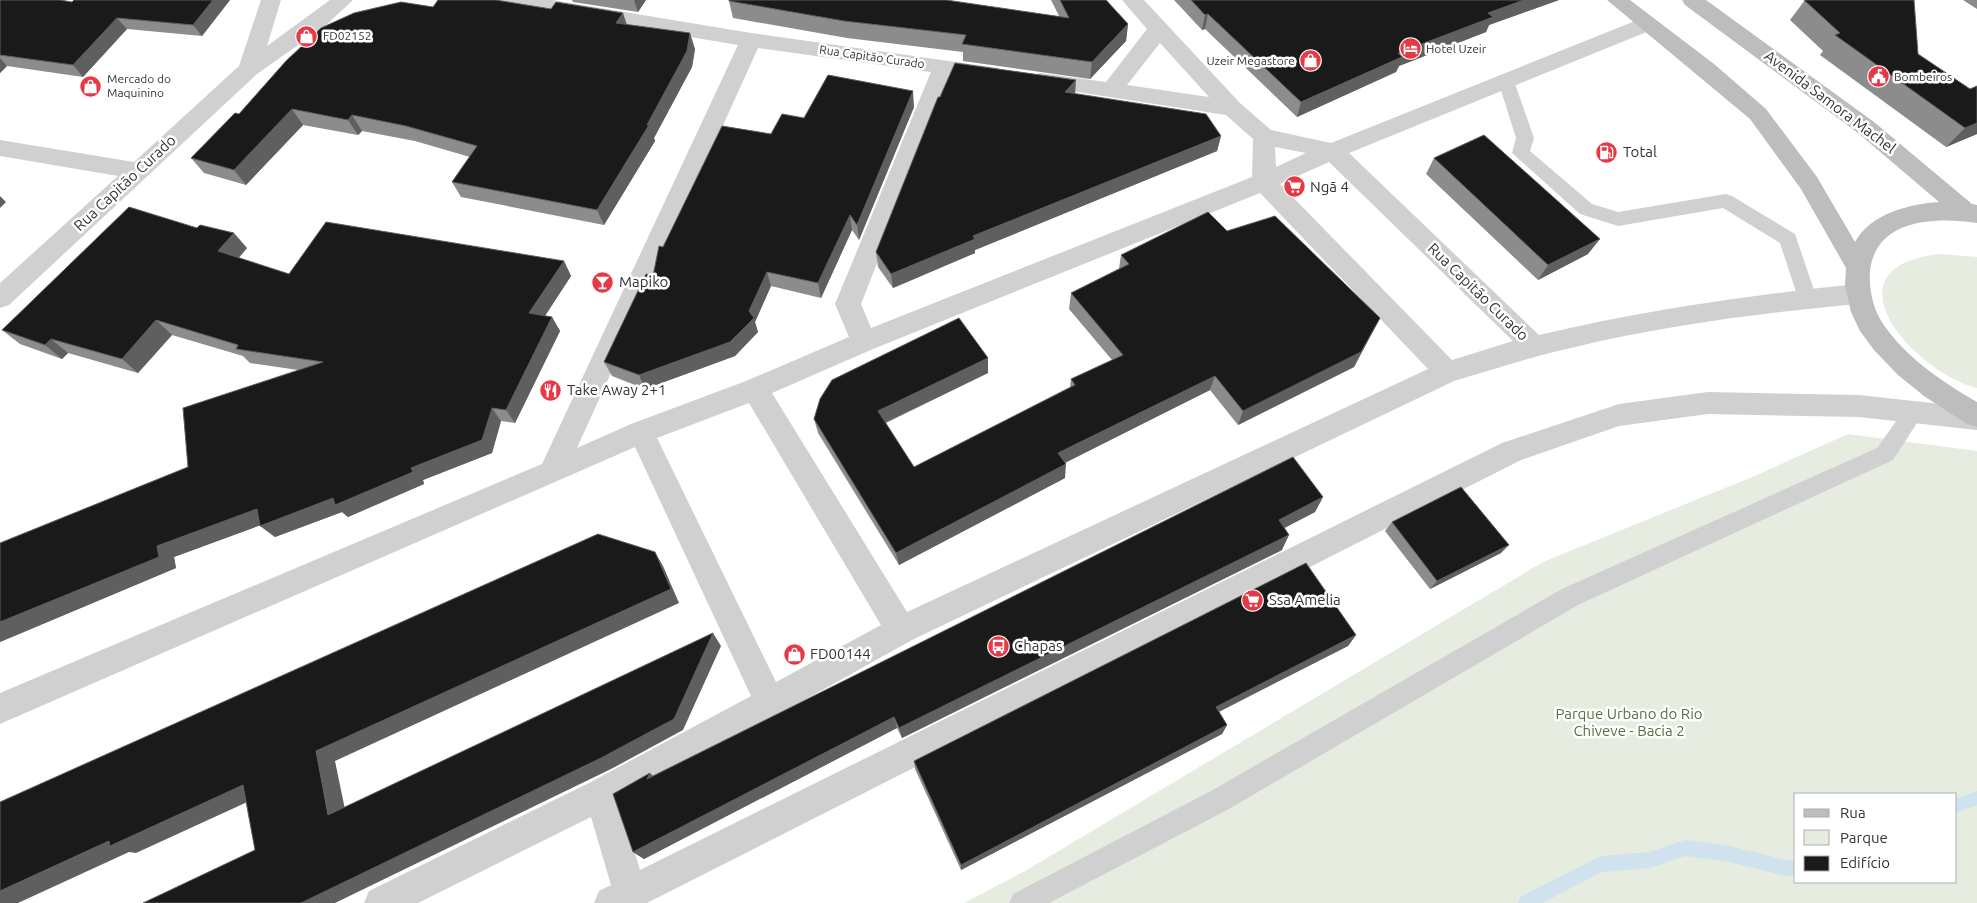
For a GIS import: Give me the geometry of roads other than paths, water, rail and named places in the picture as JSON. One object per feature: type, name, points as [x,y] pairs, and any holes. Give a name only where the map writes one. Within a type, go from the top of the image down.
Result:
[{"type":"street","points":[[249,68],[271,0]]},
{"type":"street","name":"Rua Capitão Curado","points":[[0,298],[249,68],[343,0]]},
{"type":"street","name":"Rua Capitão Curado","points":[[512,0],[751,40],[1112,89],[1232,108]]},
{"type":"street","points":[[1132,0],[1232,108],[1264,136],[1332,151]]},
{"type":"street","points":[[1616,0],[1758,114],[1809,183],[1856,264]]},
{"type":"street","name":"Avenida Samora Machel","points":[[1692,0],[1851,116],[1971,212]]},
{"type":"street","points":[[0,709],[641,432],[755,389],[864,342],[1264,182],[1332,151],[1647,24]]},
{"type":"street","points":[[1112,89],[1159,29]]},
{"type":"street","points":[[552,472],[751,40]]},
{"type":"street","points":[[864,342],[848,304],[944,66]]},
{"type":"street","points":[[1264,136],[1264,182],[1447,372]]},
{"type":"street","points":[[0,148],[138,171]]},
{"type":"street","name":"Rua Capitão Curado","points":[[1332,151],[1534,346],[1648,322],[1807,299],[1857,294]]},
{"type":"street","points":[[1971,212],[1924,212],[1892,221],[1868,239],[1856,264],[1857,294],[1872,328],[1899,362],[1938,394],[1977,417]]},
{"type":"street","points":[[381,903],[601,795],[901,630],[1447,372],[1534,346]]},
{"type":"street","points":[[755,389],[901,630]]},
{"type":"street","points":[[601,795],[621,898],[1512,451],[1619,415],[1708,403],[1859,406],[1977,417]]},
{"type":"street","points":[[641,432],[770,702]]},
{"type":"lane","points":[[1506,81],[1525,138],[1521,153],[1586,209],[1618,218],[1726,201],[1788,239],[1807,299]]},
{"type":"lane","points":[[1022,903],[1220,800],[1570,598],[1885,454],[1914,412]]},
{"type":"waterway","points":[[1957,806],[1977,798]]},
{"type":"waterway","points":[[1526,903],[1601,864],[1650,860],[1685,848],[1730,854],[1786,868],[1794,868]]},
{"type":"place","name":"FD02152","points":[[307,36]]},
{"type":"place","name":"Hotel Uzeir","points":[[1410,49]]},
{"type":"place","name":"Uzeir Megastore","points":[[1311,61]]},
{"type":"place","name":"Bombeiros","points":[[1878,77]]},
{"type":"place","name":"Mercado do Maquinino","points":[[91,86]]},
{"type":"place","name":"Total","points":[[1607,152]]},
{"type":"place","name":"Ngã 4","points":[[1294,187]]},
{"type":"place","name":"Mapiko","points":[[603,282]]},
{"type":"place","name":"Take Away 2+1","points":[[551,390]]},
{"type":"place","name":"Ssa Amelia","points":[[1253,600]]},
{"type":"place","name":"Chapas","points":[[998,646]]},
{"type":"place","name":"FD00144","points":[[794,654]]},
{"type":"park label","name":"Parque Urbano do Rio Chiveve - Bacia 2","points":[[1629,722]]}]
